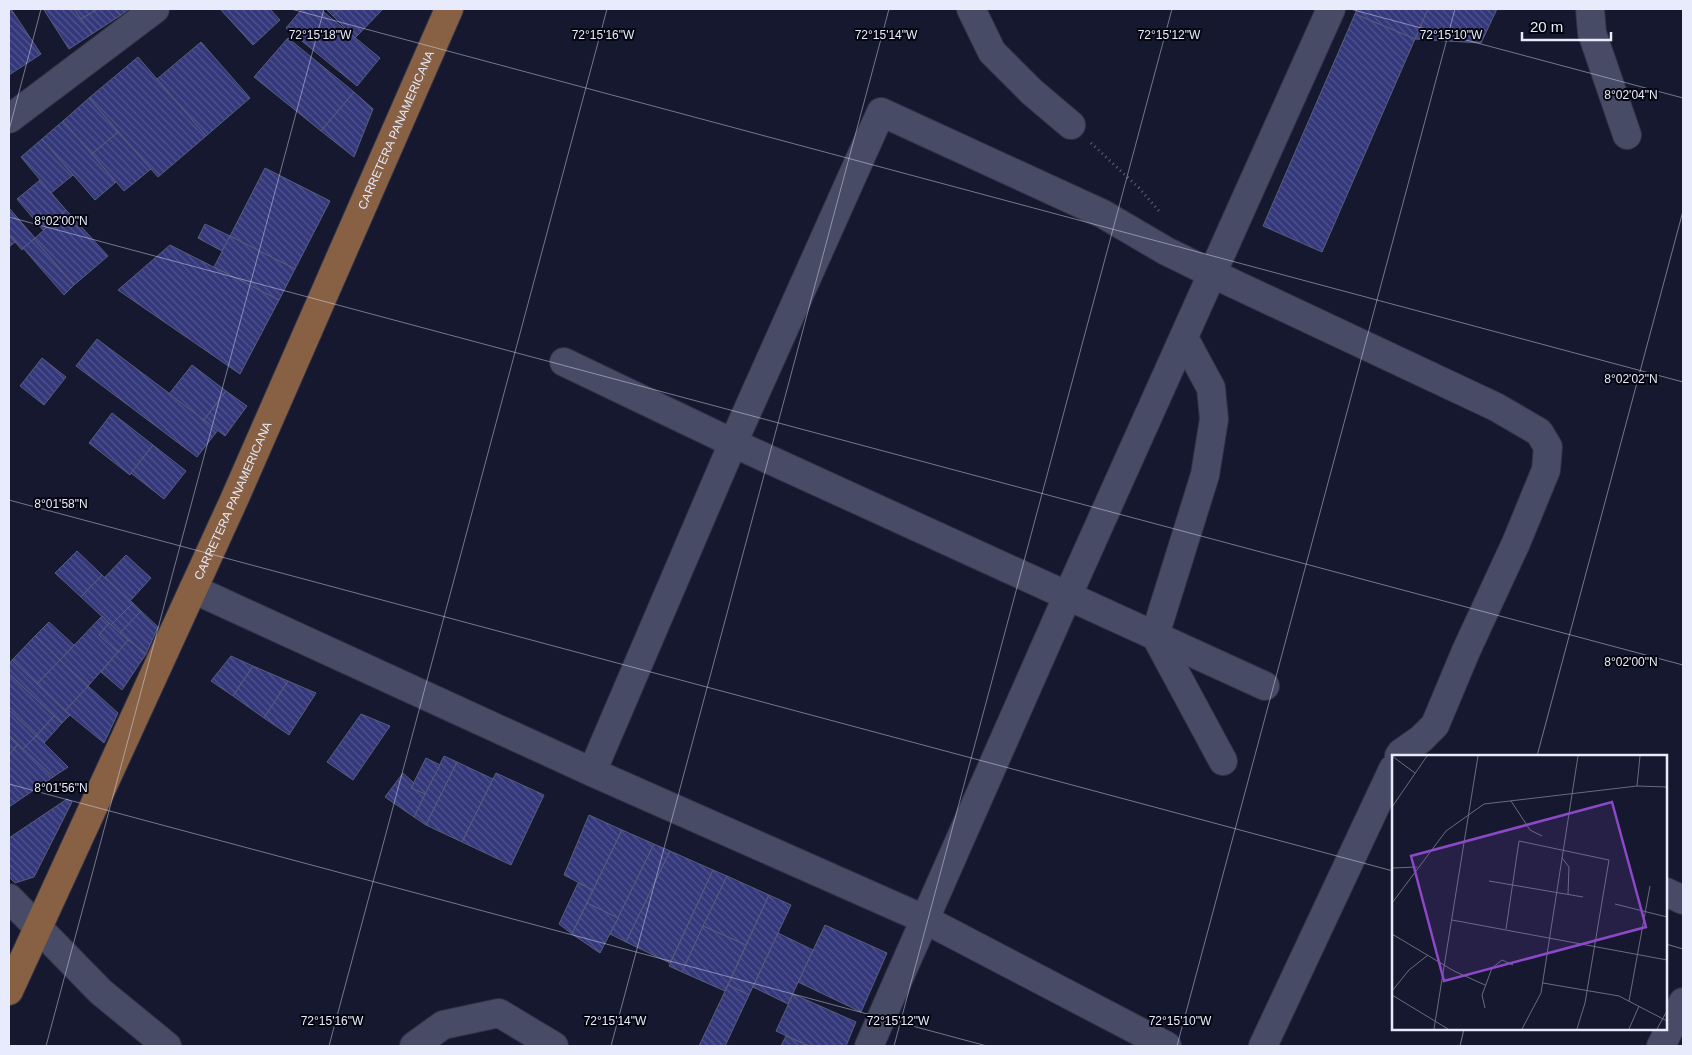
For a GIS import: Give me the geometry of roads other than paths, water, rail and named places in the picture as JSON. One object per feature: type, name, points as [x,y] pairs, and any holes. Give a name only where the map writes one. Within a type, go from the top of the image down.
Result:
[{"type":"main road","name":"CARRETERA PANAMERICANA","points":[[9,990],[242,482],[449,9]]},
{"type":"street","points":[[15,108],[155,9]]},
{"type":"street","points":[[971,9],[992,52],[1032,92],[1071,125]]},
{"type":"street","points":[[869,1046],[1067,597],[1331,9]]},
{"type":"street","points":[[1590,9],[1592,34],[1627,135]]},
{"type":"street","points":[[592,772],[733,443],[881,112],[1103,214],[1166,251],[1496,406],[1539,432],[1548,447],[1546,470],[1516,543],[1466,651],[1435,725],[1421,739],[1400,755]]},
{"type":"street","points":[[1184,338],[1210,388],[1214,419],[1205,475],[1154,635],[1223,761]]},
{"type":"street","points":[[564,362],[733,443],[1265,686]]},
{"type":"street","points":[[193,589],[592,772],[924,919],[1167,1046]]},
{"type":"street","points":[[1263,1046],[1392,771]]},
{"type":"street","points":[[1667,892],[1683,900]]},
{"type":"street","points":[[9,898],[101,992],[167,1046]]},
{"type":"street","points":[[1661,1046],[1683,1002]]},
{"type":"street","points":[[414,1046],[442,1025],[499,1013],[554,1046]]}]
